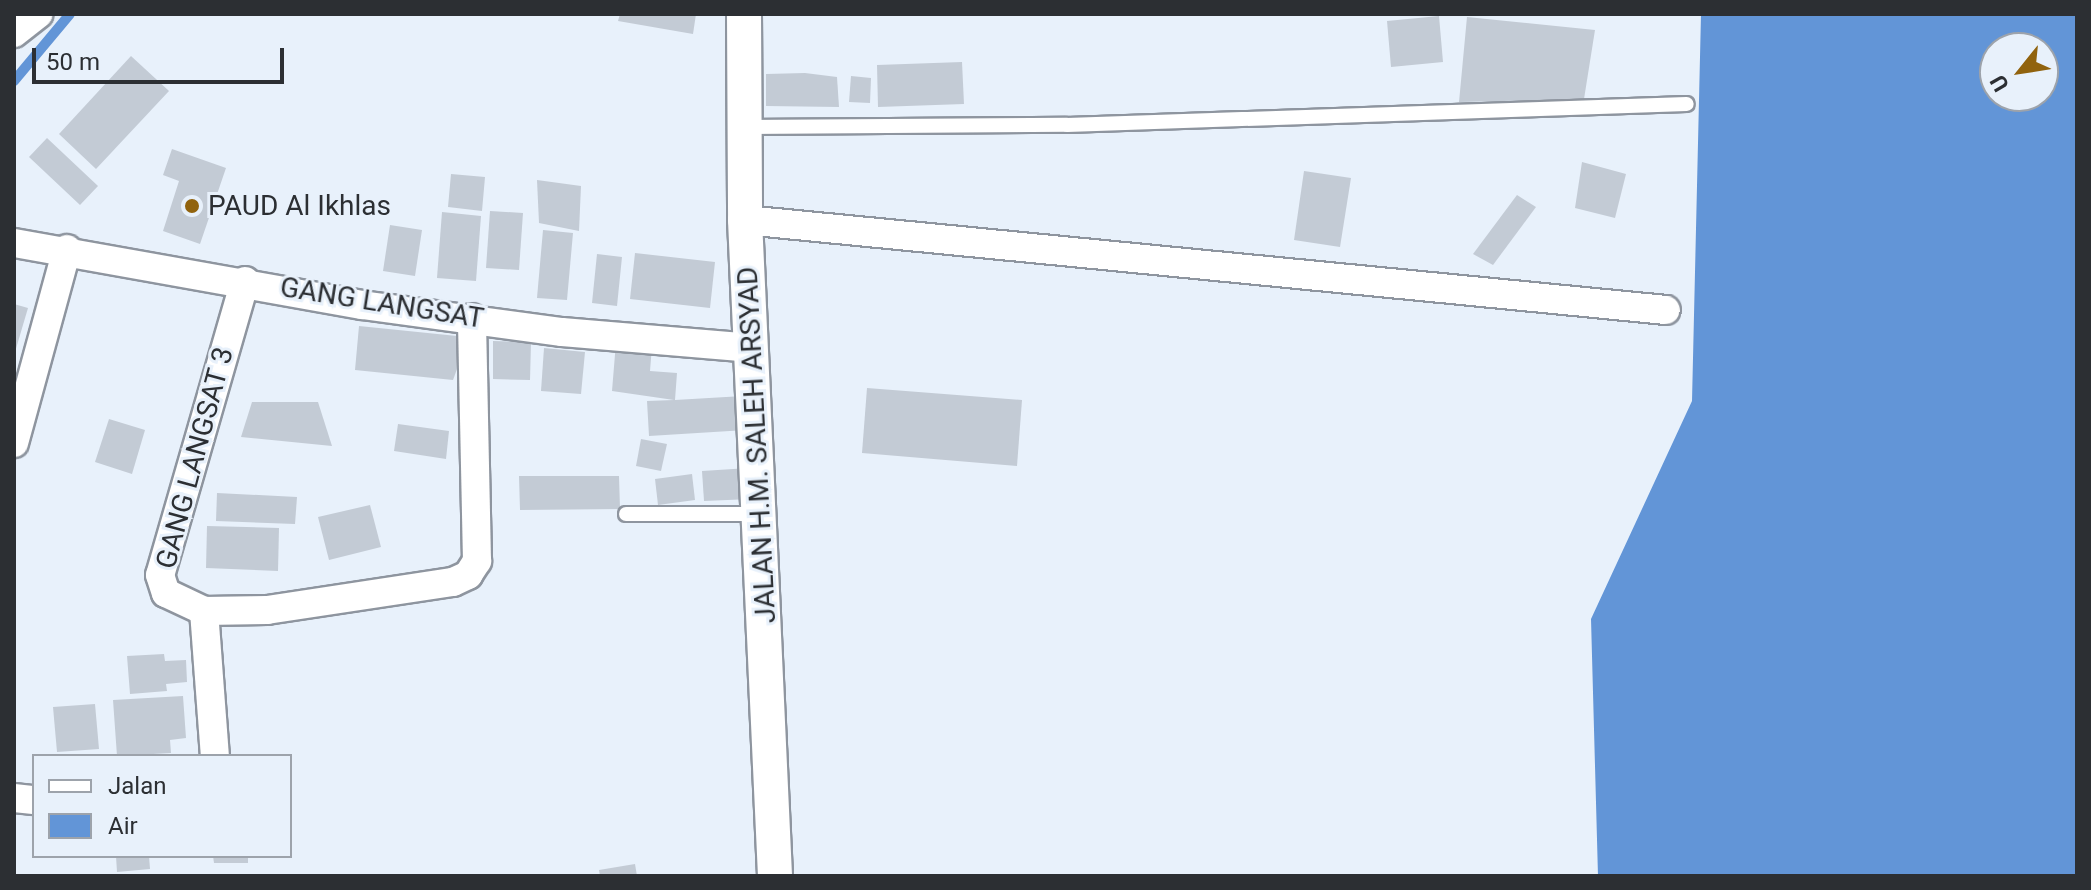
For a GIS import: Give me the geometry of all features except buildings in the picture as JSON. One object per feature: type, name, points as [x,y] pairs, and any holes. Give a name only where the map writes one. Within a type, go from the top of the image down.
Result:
[{"type":"street","points":[[14,33],[38,14]]},
{"type":"street","name":"JALAN H.M. SALEH ARSYAD","points":[[744,14],[745,220],[761,514],[775,876]]},
{"type":"street","points":[[745,220],[1666,310]]},
{"type":"street","name":"GANG LANGSAT","points":[[14,243],[67,249],[362,305],[562,332],[752,348]]},
{"type":"street","points":[[14,443],[67,249]]},
{"type":"street","name":"GANG LANGSAT 3","points":[[204,611],[166,593],[160,575],[245,281]]},
{"type":"street","points":[[215,754],[204,611],[267,610],[453,582],[468,575],[477,561],[472,318]]},
{"type":"lane","points":[[744,127],[1067,125],[1687,104]]},
{"type":"lane","points":[[626,514],[761,514]]},
{"type":"water","points":[[1701,14],[2077,14],[2077,876],[1598,876],[1591,619],[1692,401]]},
{"type":"waterway","points":[[14,81],[70,14]]},
{"type":"place","name":"PAUD Al Ikhlas","points":[[192,206]]}]
